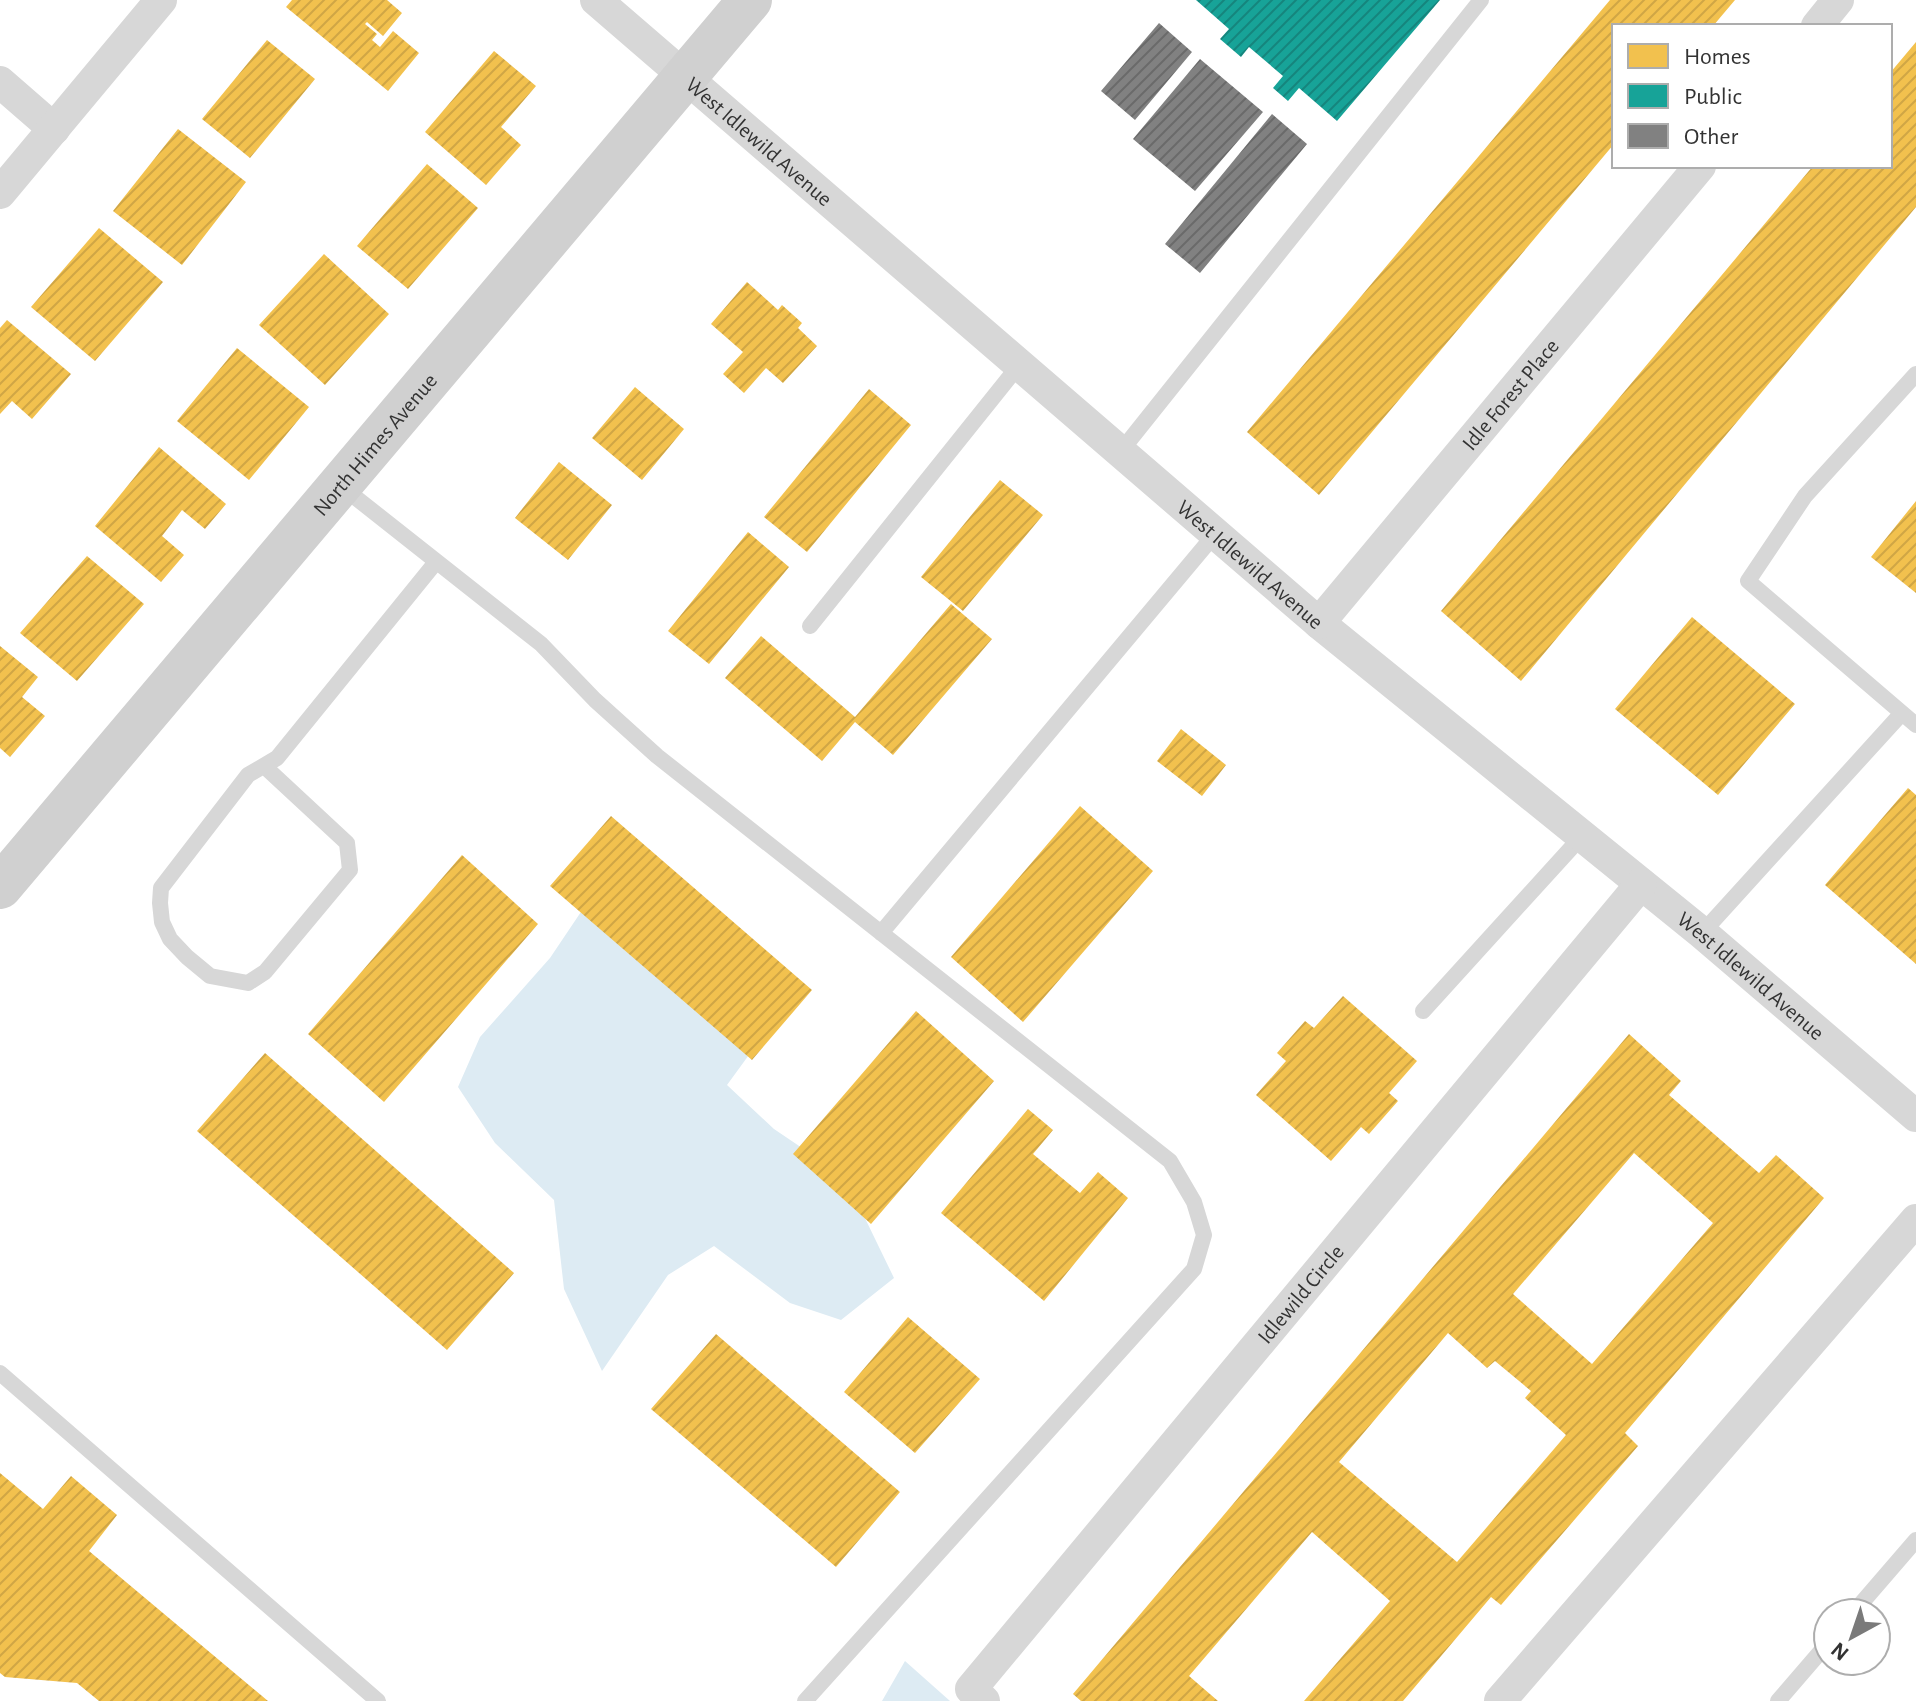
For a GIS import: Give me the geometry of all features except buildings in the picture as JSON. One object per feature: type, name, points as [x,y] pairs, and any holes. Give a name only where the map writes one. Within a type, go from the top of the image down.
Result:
[{"type":"street","points":[[0,193],[161,0]]},
{"type":"street","name":"West Idlewild Avenue","points":[[596,0],[1319,623],[1702,933],[1916,1116]]},
{"type":"street","name":"North Himes Avenue","points":[[0,887],[750,0]]},
{"type":"street","points":[[1819,24],[1838,0]]},
{"type":"street","points":[[0,82],[54,129]]},
{"type":"street","name":"Idle Forest Place","points":[[1319,623],[1698,168]]},
{"type":"street","name":"Idlewild Circle","points":[[984,1701],[971,1689],[1641,884]]},
{"type":"street","points":[[1500,1701],[1916,1220]]},
{"type":"lane","points":[[1121,451],[1481,0]]},
{"type":"lane","points":[[810,626],[1020,364]]},
{"type":"lane","points":[[1916,374],[1805,496],[1748,581],[1916,725]]},
{"type":"lane","points":[[339,485],[541,644],[595,700],[657,756],[1170,1161],[1194,1202],[1204,1235],[1194,1269],[805,1701]]},
{"type":"lane","points":[[881,933],[1216,533]]},
{"type":"lane","points":[[264,766],[347,843],[350,870],[265,972],[248,983],[210,976],[170,939],[162,922],[161,888],[248,775],[277,758],[286,748],[436,562]]},
{"type":"lane","points":[[1702,933],[1902,713]]},
{"type":"lane","points":[[1423,1011],[1583,835]]},
{"type":"lane","points":[[0,1373],[378,1701]]},
{"type":"lane","points":[[1867,1597],[1916,1540]]},
{"type":"lane","points":[[1778,1701],[1812,1662]]},
{"type":"shaded area","points":[[591,897],[762,1037],[727,1085],[774,1129],[845,1177],[894,1278],[841,1320],[790,1303],[714,1246],[668,1275],[602,1371],[564,1289],[554,1200],[495,1143],[458,1087],[480,1037],[550,958]]},
{"type":"shaded area","points":[[905,1661],[950,1701],[882,1701]]}]
